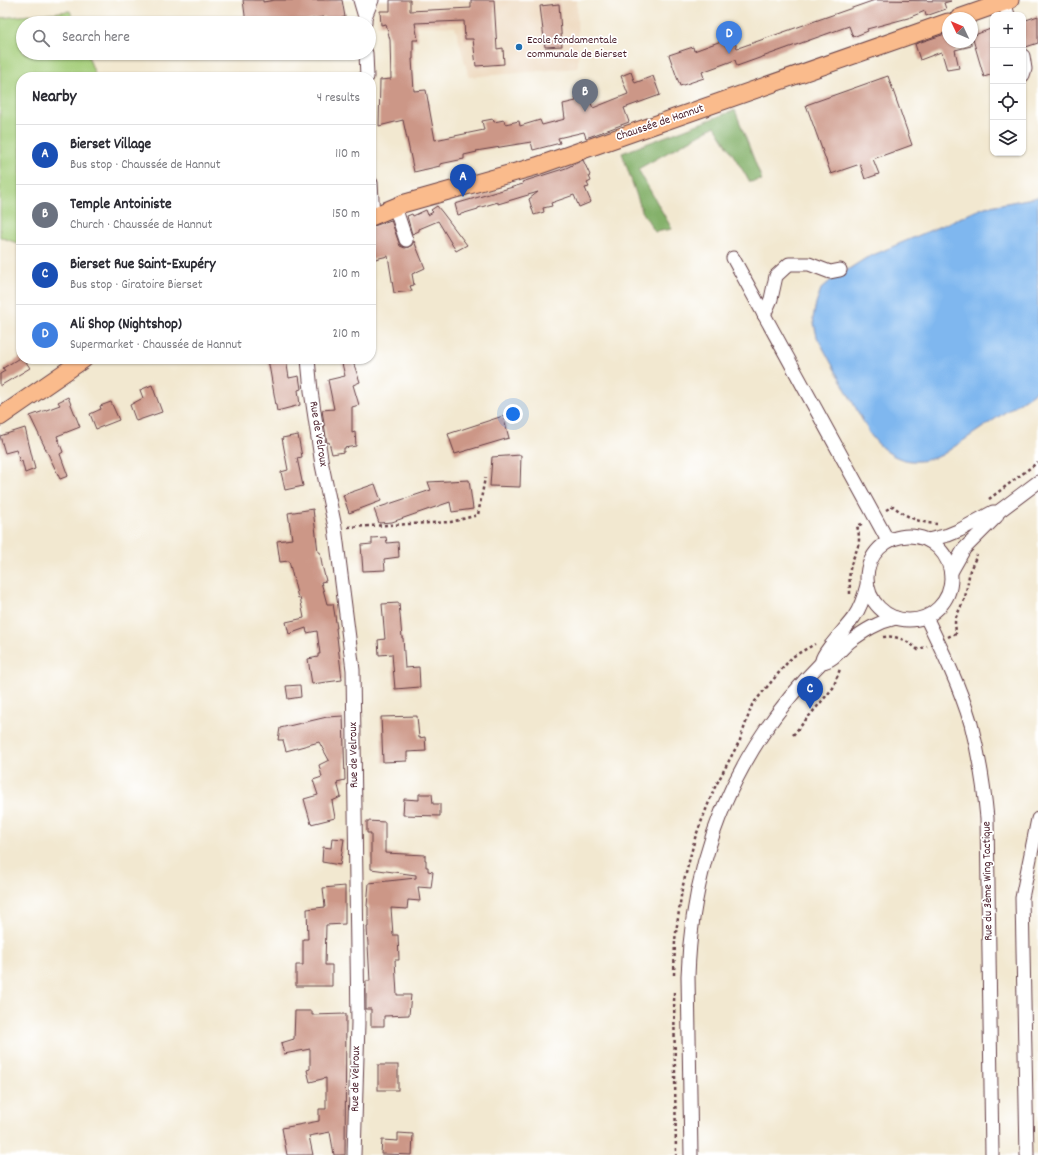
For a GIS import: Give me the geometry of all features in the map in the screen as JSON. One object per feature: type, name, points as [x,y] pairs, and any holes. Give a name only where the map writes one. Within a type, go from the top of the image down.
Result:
[{"type":"main road","points":[[978,13],[1007,6]]},
{"type":"main road","name":"Chaussée de Hannut","points":[[376,215],[395,207],[536,166],[942,24]]},
{"type":"main road","points":[[0,417],[77,364]]},
{"type":"street","points":[[360,0],[364,16]]},
{"type":"street","points":[[366,16],[372,0]]},
{"type":"street","points":[[366,60],[367,72]]},
{"type":"street","points":[[395,207],[406,240]]},
{"type":"street","points":[[734,258],[888,541]]},
{"type":"street","points":[[764,315],[771,299],[776,276],[789,264],[809,264],[830,272],[840,270]]},
{"type":"street","name":"Rue de Velroux","points":[[308,364],[322,465],[335,527],[353,670],[358,1023],[354,1155]]},
{"type":"street","points":[[951,572],[964,549],[996,517],[998,512],[1038,482]]},
{"type":"street","points":[[928,540],[948,535],[993,512],[998,512]]},
{"type":"street","points":[[691,1155],[688,976],[689,947],[693,914],[705,857],[732,786],[748,757],[784,704],[822,662],[825,653],[838,639],[855,616],[860,607],[867,585],[869,565],[873,555],[880,548],[888,541],[901,537],[915,536],[928,540],[939,548],[947,559],[951,572],[950,586],[946,598],[937,609],[926,617],[916,620],[896,618],[886,613],[877,606],[867,585]]},
{"type":"street","name":"Rue du 3ème Wing Tactique","points":[[926,617],[965,706],[976,746],[984,788],[988,847],[992,1155]]},
{"type":"street","points":[[822,662],[832,657],[849,642],[882,621],[896,618]]},
{"type":"street","points":[[1027,1155],[1022,898],[1038,820]]},
{"type":"path","points":[[983,503],[1038,462]]},
{"type":"path","points":[[335,527],[451,522],[478,515],[485,478]]},
{"type":"path","points":[[893,506],[904,515],[911,518],[942,524]]},
{"type":"path","points":[[850,597],[850,569],[860,543],[860,535],[857,526]]},
{"type":"path","points":[[956,633],[956,617],[965,598],[970,570],[978,554]]},
{"type":"path","points":[[878,638],[893,636],[898,637],[910,643],[918,650]]},
{"type":"path","points":[[674,980],[675,940],[682,889],[695,838],[714,789],[740,740],[752,705],[792,657],[820,641]]},
{"type":"path","points":[[793,735],[833,688],[839,671],[843,665]]},
{"type":"path","points":[[674,987],[676,1155]]},
{"type":"shaded area","name":"Ecole fondamentale communale de Bierset","points":[[378,0],[577,0],[578,68],[469,77],[455,27],[377,26]]},
{"type":"green space","points":[[70,11],[72,16],[20,16]]},
{"type":"green space","points":[[16,16],[16,60],[90,60],[94,72],[16,72],[16,243],[0,237],[0,18]]},
{"type":"green space","points":[[735,110],[762,180],[750,182],[715,126],[638,169],[672,229],[655,232],[642,211],[622,153]]},
{"type":"water","points":[[1038,197],[1038,390],[942,455],[921,461],[911,461],[893,455],[877,443],[870,434],[817,337],[813,318],[821,289],[830,281],[866,258],[985,207]]},
{"type":"building","points":[[243,0],[263,0],[263,2],[275,0],[342,0],[345,16],[245,16]]},
{"type":"building","points":[[390,0],[410,0],[410,11],[471,8],[471,0],[494,0],[497,49],[503,48],[504,64],[476,66],[473,39],[465,39],[464,21],[415,23],[418,40],[413,40],[412,59],[414,91],[426,90],[435,140],[484,130],[482,121],[493,119],[494,122],[504,120],[505,124],[519,121],[520,126],[540,120],[542,125],[565,119],[563,104],[576,101],[575,98],[578,98],[578,94],[586,92],[593,108],[628,94],[621,76],[631,72],[635,83],[653,76],[660,95],[624,108],[629,122],[586,138],[584,132],[558,138],[560,143],[533,150],[531,142],[476,151],[477,152],[464,155],[464,159],[440,164],[440,166],[414,172],[403,120],[379,126],[380,80],[391,79],[390,40],[386,24],[381,25],[380,11],[390,11]]},
{"type":"building","points":[[875,0],[951,1],[944,3],[946,9],[926,16],[925,11],[908,18],[867,29],[868,31],[853,37],[849,26],[737,66],[735,60],[702,72],[704,78],[680,86],[669,55],[693,47],[694,51],[724,40],[726,46],[735,43],[737,48],[741,47]]},
{"type":"building","points":[[559,4],[562,46],[545,47],[540,6]]},
{"type":"building","points":[[1038,16],[1038,43],[1026,47],[1026,20]]},
{"type":"building","points":[[990,29],[990,75],[984,77],[976,48],[978,48],[978,34]]},
{"type":"building","points":[[942,35],[942,48],[963,48],[955,50],[959,68],[947,70],[941,52],[920,60],[915,44]]},
{"type":"building","points":[[888,76],[912,145],[873,159],[879,174],[865,179],[860,164],[831,174],[806,105]]},
{"type":"building","points":[[583,160],[590,175],[591,181],[587,183],[589,187],[585,188],[591,202],[579,207],[574,195],[551,203],[552,206],[543,208],[544,212],[534,215],[529,199],[538,192],[498,204],[498,202],[458,215],[455,204],[523,184],[522,182],[566,168]]},
{"type":"building","points":[[437,206],[467,245],[456,251],[438,221],[419,229],[419,231],[412,234],[407,216],[412,214],[413,216],[426,210],[428,215],[433,212],[431,210]]},
{"type":"building","points":[[391,220],[400,246],[405,248],[409,247],[414,241],[425,268],[412,274],[414,285],[410,286],[412,291],[394,293],[388,256],[376,259],[376,225]]},
{"type":"building","points":[[16,360],[16,364],[27,364],[30,368],[0,386],[0,374],[5,371],[3,368]]},
{"type":"building","points":[[269,364],[287,364],[289,378],[299,376],[301,389],[298,390],[300,405],[277,411]]},
{"type":"building","points":[[342,364],[354,364],[360,382],[353,385],[359,405],[352,407],[352,433],[355,432],[356,446],[344,448],[344,452],[332,454],[329,442],[327,443],[322,410],[334,409],[328,380],[345,376]]},
{"type":"building","points":[[152,385],[162,412],[136,421],[130,405],[143,398],[140,390]]},
{"type":"building","points":[[68,397],[80,427],[57,436],[63,452],[60,454],[68,476],[60,479],[30,416],[60,405],[58,402]]},
{"type":"building","points":[[111,402],[119,420],[96,429],[90,414],[101,409],[100,406]]},
{"type":"building","points":[[503,416],[509,438],[455,454],[448,434]]},
{"type":"building","points":[[25,428],[35,469],[25,473],[22,461],[20,462],[16,450],[5,453],[0,436]]},
{"type":"building","points":[[298,435],[302,457],[297,458],[303,486],[285,490],[281,472],[288,470],[282,438]]},
{"type":"building","points":[[521,455],[520,487],[490,486],[492,457]]},
{"type":"building","points":[[469,480],[473,509],[452,512],[450,502],[392,522],[379,523],[374,509],[431,490],[428,482]]},
{"type":"building","points":[[375,484],[381,501],[349,513],[343,495]]},
{"type":"building","points":[[313,509],[318,552],[320,552],[326,581],[321,582],[327,604],[333,604],[342,680],[312,684],[308,659],[318,657],[318,654],[320,654],[317,631],[307,633],[306,628],[289,634],[286,622],[304,618],[300,597],[298,598],[289,561],[280,562],[277,541],[292,539],[288,513]]},
{"type":"building","points":[[386,537],[387,543],[398,542],[399,557],[384,559],[385,570],[363,571],[361,545],[372,544],[372,538]]},
{"type":"building","points":[[399,603],[405,668],[419,667],[420,687],[395,689],[392,654],[379,655],[378,640],[385,639],[382,604]]},
{"type":"building","points":[[300,685],[301,697],[288,699],[286,686]]},
{"type":"building","points":[[343,716],[345,780],[337,782],[341,797],[332,801],[335,818],[311,824],[304,799],[318,795],[313,780],[322,777],[319,765],[329,760],[319,742],[286,751],[283,740],[278,740],[280,728],[327,717]]},
{"type":"building","points":[[417,716],[419,738],[425,737],[426,751],[407,752],[407,761],[383,762],[381,717]]},
{"type":"building","points":[[419,794],[432,794],[433,804],[440,804],[440,816],[403,815],[404,799],[419,800]]},
{"type":"building","points":[[367,821],[385,822],[385,853],[425,855],[426,867],[428,867],[428,871],[433,872],[431,888],[418,887],[420,901],[408,900],[407,909],[391,908],[393,935],[398,935],[399,960],[395,960],[397,995],[411,995],[409,1015],[384,1016],[384,1026],[371,1026],[371,1009],[366,1009],[366,981],[370,981],[367,927],[369,883],[416,878],[416,875],[371,869],[371,833],[367,833]]},
{"type":"building","points":[[332,838],[344,839],[340,865],[322,862],[323,847],[331,848]]},
{"type":"building","points":[[345,886],[345,924],[326,925],[325,965],[332,965],[332,986],[296,986],[296,965],[303,965],[303,939],[308,939],[307,909],[325,907],[323,888]]},
{"type":"building","points":[[295,1011],[312,1011],[312,1015],[346,1014],[345,1155],[334,1155],[330,1132],[309,1136],[313,1155],[287,1155],[282,1128],[319,1121],[319,1109],[326,1109],[326,1078],[310,1082],[307,1070],[310,1069],[310,1049],[284,1054],[281,1043],[294,1039]]},
{"type":"building","points":[[378,1065],[398,1065],[398,1090],[378,1090]]},
{"type":"building","points":[[398,1133],[413,1134],[412,1155],[381,1154],[382,1140],[398,1141]]},
{"type":"place","name":"Ecole fondamentale communale de Bierset","points":[[519,47]]},
{"type":"place","name":"Ali Shop (Nightshop)","points":[[729,54]]},
{"type":"place","name":"Temple Antoiniste","points":[[585,112]]},
{"type":"place","name":"Bierset Village","points":[[463,197]]},
{"type":"place","name":"Bierset Rue Saint-Exupéry","points":[[810,709]]}]
